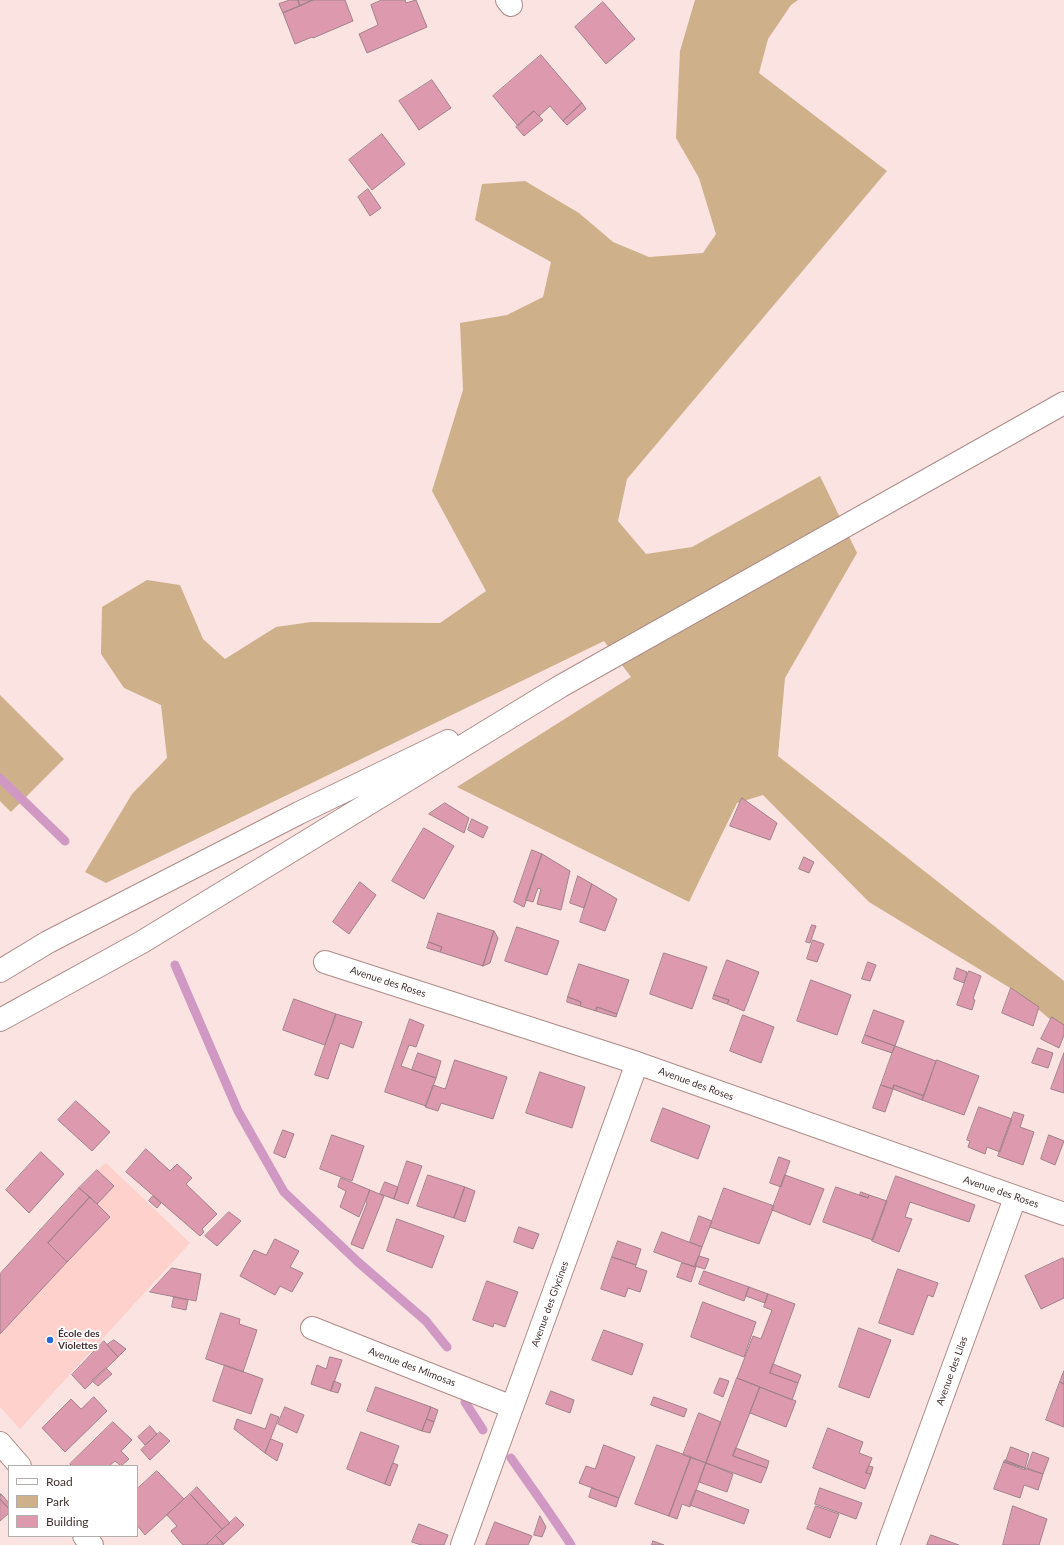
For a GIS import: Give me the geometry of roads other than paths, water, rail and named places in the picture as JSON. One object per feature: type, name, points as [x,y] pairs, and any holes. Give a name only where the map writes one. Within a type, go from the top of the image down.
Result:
[{"type":"street","points":[[0,1020],[142,942],[561,686],[1064,403]]},
{"type":"street","points":[[0,971],[48,942],[299,813],[561,686]]},
{"type":"street","name":"Avenue des Roses","points":[[325,962],[637,1063],[1015,1198],[1064,1214]]},
{"type":"street","name":"Avenue des Glycines","points":[[462,1545],[637,1063]]},
{"type":"street","name":"Avenue des Lilas","points":[[888,1545],[1015,1198]]},
{"type":"street","name":"Avenue des Mimosas","points":[[312,1328],[512,1407]]},
{"type":"street","points":[[0,1443],[19,1465]]},
{"type":"street","points":[[85,1537],[92,1545]]},
{"type":"waterway","points":[[0,778],[65,841]]},
{"type":"waterway","points":[[175,965],[238,1111],[284,1192],[358,1262],[426,1321],[447,1347]]},
{"type":"waterway","points":[[465,1402],[483,1430]]},
{"type":"waterway","points":[[511,1458],[571,1545]]},
{"type":"place","name":"École des Violettes","points":[[50,1340]]}]
